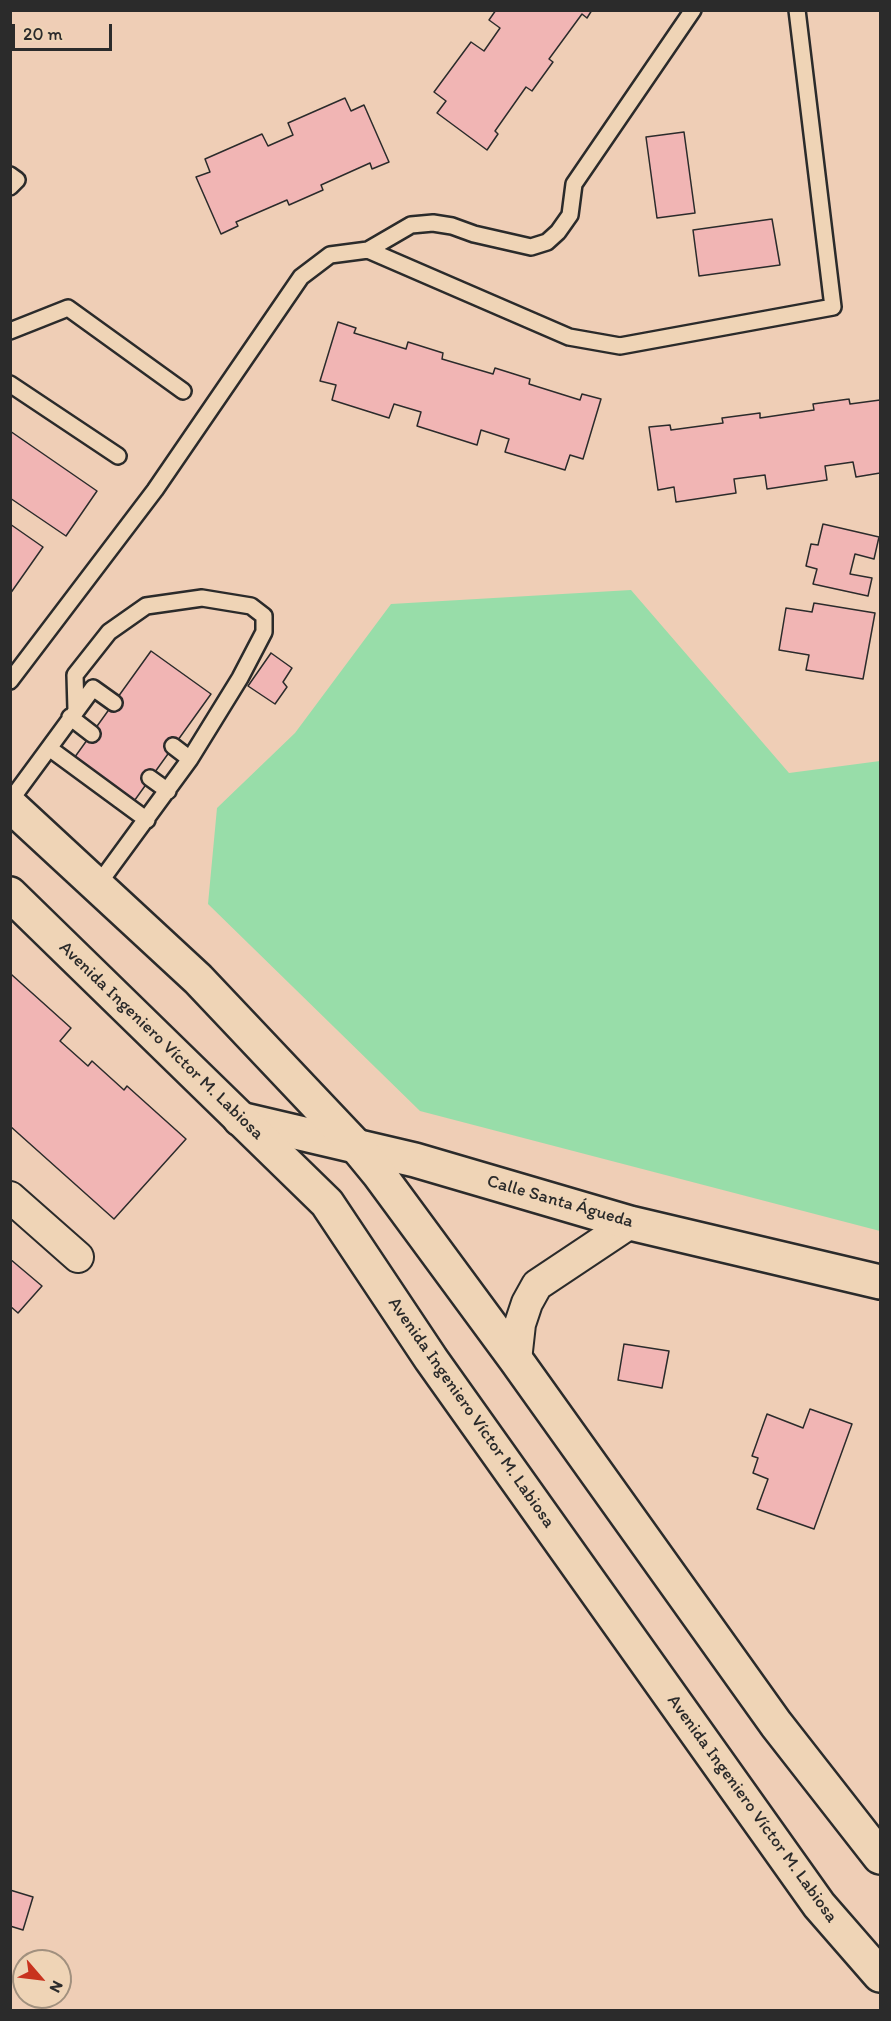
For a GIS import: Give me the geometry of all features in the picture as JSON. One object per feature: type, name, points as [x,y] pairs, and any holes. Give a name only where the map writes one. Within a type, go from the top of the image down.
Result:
[{"type":"main road","points":[[10,803],[198,980],[380,1174],[776,1724],[880,1857]]},
{"type":"main road","name":"Avenida Ingeniero Víctor M. Labiosa","points":[[10,894],[327,1203],[431,1359],[819,1905],[880,1975]]},
{"type":"main road","name":"Calle Santa Águeda","points":[[240,1119],[415,1160],[630,1223],[880,1282]]},
{"type":"street","points":[[10,1197],[78,1257]]},
{"type":"street","points":[[516,1360],[520,1324],[537,1285],[630,1223]]},
{"type":"lane","points":[[10,681],[154,490],[301,277],[330,255],[369,250],[411,225],[432,223],[452,226],[474,234],[531,247],[547,242],[558,232],[570,215],[574,184],[693,10]]},
{"type":"lane","points":[[369,250],[569,338],[620,346],[833,307],[797,10]]},
{"type":"lane","points":[[10,175],[17,180],[10,187]]},
{"type":"lane","points":[[10,331],[68,308],[183,391]]},
{"type":"lane","points":[[10,384],[118,456]]},
{"type":"lane","points":[[92,734],[73,714],[75,675],[109,632],[146,606],[202,598],[251,606],[264,616],[264,632],[240,678],[190,759],[97,886]]},
{"type":"lane","points":[[10,803],[93,688],[114,703]]},
{"type":"lane","points":[[173,747],[190,759]]},
{"type":"lane","points":[[49,748],[147,820]]},
{"type":"lane","points":[[150,778],[168,791]]},
{"type":"green space","points":[[631,590],[789,773],[880,761],[880,1231],[420,1111],[208,904],[217,808],[295,733],[391,604]]},
{"type":"building","points":[[496,10],[592,10],[587,18],[582,14],[549,59],[553,62],[532,91],[526,87],[495,131],[498,134],[487,150],[437,113],[446,101],[434,92],[471,42],[484,51],[500,28],[489,20]]},
{"type":"building","points":[[345,98],[351,111],[364,105],[389,162],[372,169],[370,163],[321,185],[323,190],[289,205],[287,200],[236,222],[238,226],[221,234],[196,177],[210,172],[205,159],[262,134],[268,146],[293,135],[288,123]]},
{"type":"building","points":[[684,132],[695,213],[657,218],[646,137]]},
{"type":"building","points":[[772,219],[780,265],[699,276],[693,230]]},
{"type":"building","points":[[338,322],[356,328],[354,333],[406,349],[408,342],[443,353],[442,359],[493,374],[495,368],[530,379],[529,384],[580,400],[582,394],[601,399],[583,459],[570,455],[565,470],[505,452],[509,439],[481,430],[477,445],[417,426],[421,412],[394,404],[389,418],[332,400],[336,385],[320,381]]},
{"type":"building","points":[[849,399],[850,404],[880,400],[880,473],[856,477],[853,462],[825,466],[827,480],[767,489],[765,475],[734,479],[736,493],[676,502],[674,487],[658,490],[649,427],[670,425],[671,430],[723,423],[722,418],[760,413],[760,418],[814,410],[813,404]]},
{"type":"building","points":[[10,431],[97,491],[66,536],[10,498]]},
{"type":"building","points":[[10,524],[43,547],[10,594]]},
{"type":"building","points":[[823,524],[879,537],[874,559],[855,554],[850,574],[872,578],[868,596],[813,584],[817,569],[806,566],[811,544],[818,545]]},
{"type":"building","points":[[814,603],[875,613],[863,679],[806,670],[809,655],[779,650],[786,608],[812,612]]},
{"type":"building","points":[[151,651],[211,694],[132,804],[72,761]]},
{"type":"building","points":[[271,653],[292,668],[283,682],[287,687],[275,704],[248,686]]},
{"type":"building","points":[[12,975],[71,1028],[60,1041],[88,1066],[92,1061],[124,1090],[127,1086],[186,1139],[114,1219],[10,1126],[10,977]]},
{"type":"building","points":[[10,1259],[42,1286],[18,1313],[10,1306]]},
{"type":"building","points":[[624,1344],[669,1351],[662,1388],[618,1380]]},
{"type":"building","points":[[810,1409],[852,1424],[814,1529],[757,1509],[768,1479],[753,1473],[758,1458],[752,1456],[767,1414],[803,1428]]},
{"type":"building","points":[[10,1890],[33,1897],[23,1930],[10,1926]]}]
